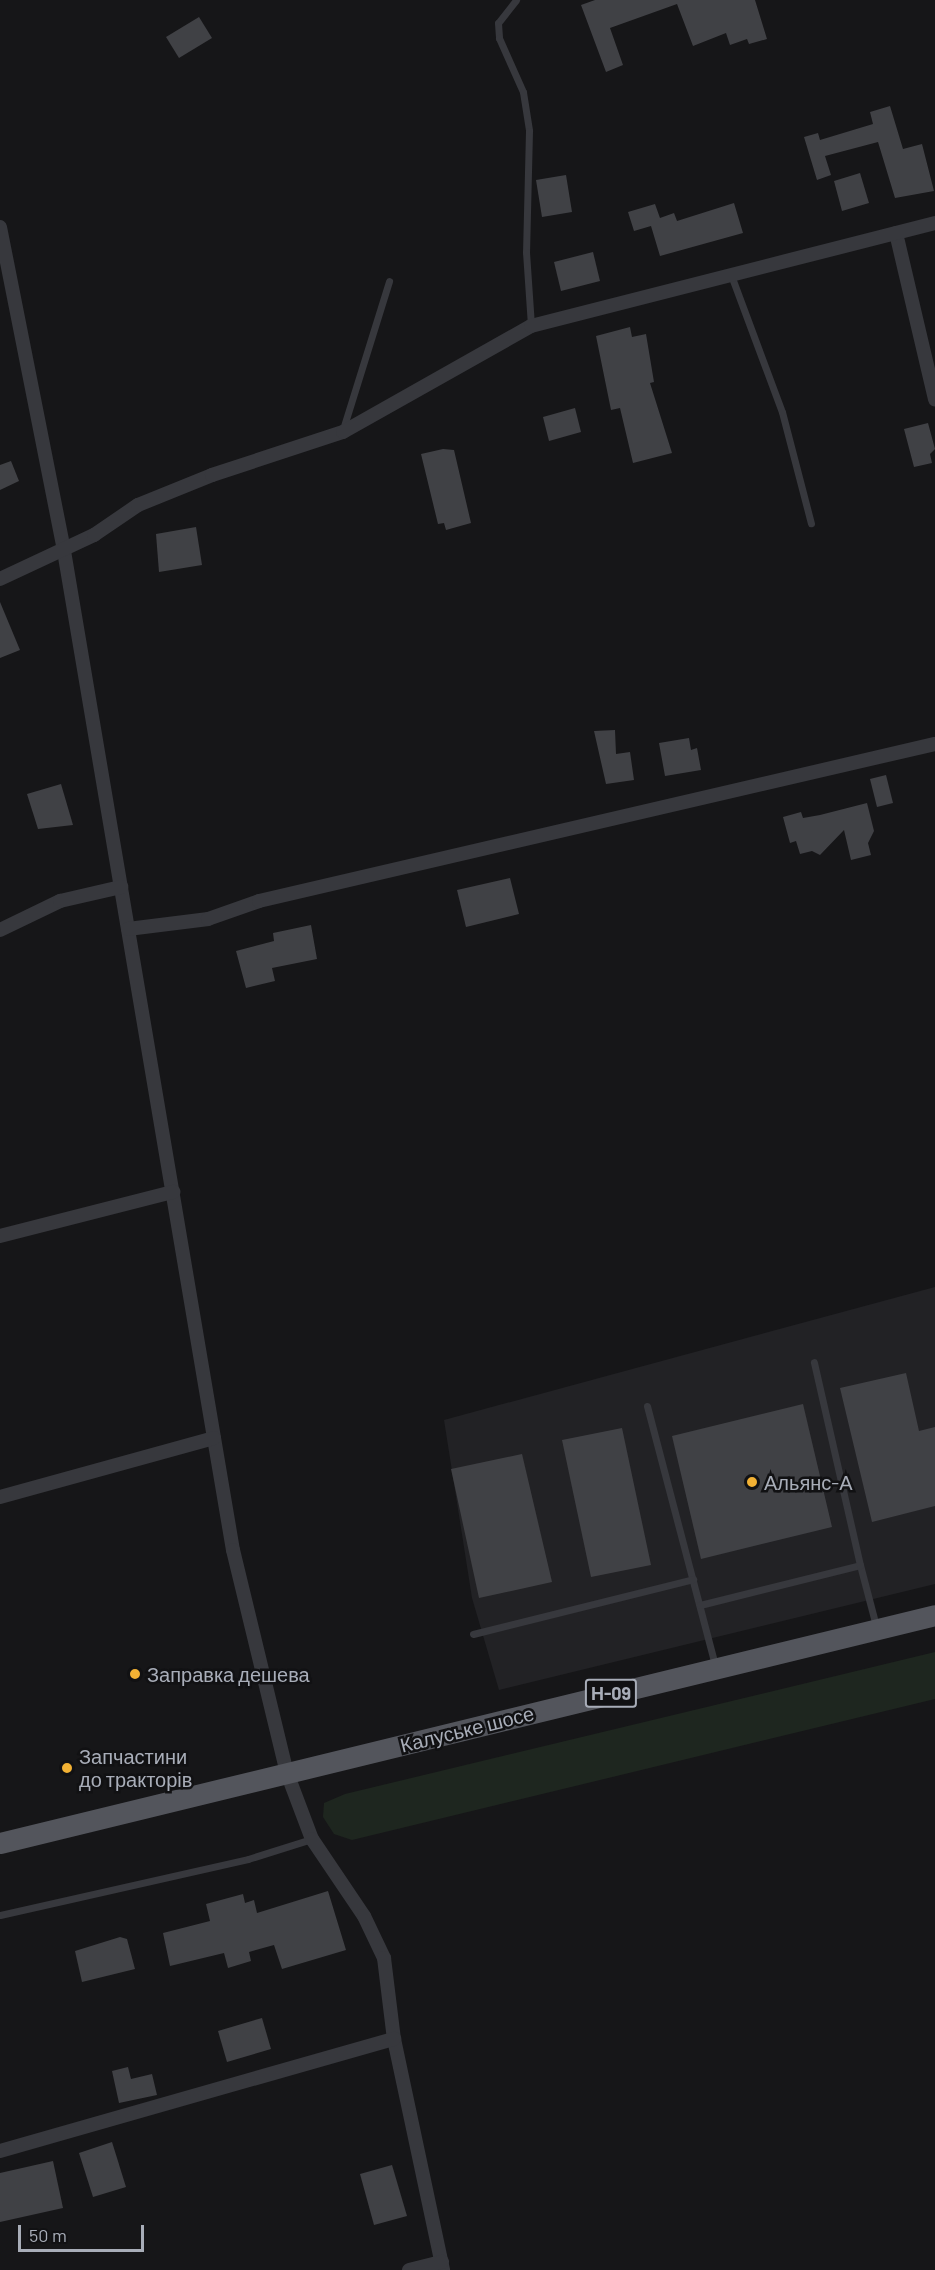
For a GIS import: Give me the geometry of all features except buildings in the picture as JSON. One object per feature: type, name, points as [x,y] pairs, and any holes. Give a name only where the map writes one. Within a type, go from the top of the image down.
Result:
[{"type":"main road","name":"Калуське шосе","points":[[0,1843],[935,1615]]},
{"type":"street","points":[[0,579],[94,536],[138,505],[212,475],[343,432],[531,326],[935,223]]},
{"type":"street","points":[[0,227],[64,551],[233,1550],[287,1773],[312,1839],[364,1916],[384,1958],[394,2039],[443,2266],[409,2270]]},
{"type":"street","points":[[896,232],[935,399]]},
{"type":"street","points":[[128,929],[208,919],[259,901],[935,744]]},
{"type":"street","points":[[0,930],[60,901],[121,887]]},
{"type":"street","points":[[0,1236],[173,1192]]},
{"type":"street","points":[[0,1497],[214,1438]]},
{"type":"street","points":[[0,2151],[394,2039]]},
{"type":"lane","points":[[516,0],[498,23],[499,38],[523,92],[528,131],[526,252],[531,326]]},
{"type":"lane","points":[[731,275],[782,412],[811,523]]},
{"type":"lane","points":[[343,432],[389,281]]},
{"type":"lane","points":[[814,1362],[876,1629]]},
{"type":"lane","points":[[647,1406],[716,1667]]},
{"type":"lane","points":[[700,1605],[860,1565]]},
{"type":"lane","points":[[473,1634],[693,1579]]},
{"type":"lane","points":[[0,1915],[248,1859],[312,1839]]},
{"type":"shaded area","points":[[935,1287],[935,1584],[499,1690],[472,1598],[444,1420]]},
{"type":"shaded area","points":[[935,1652],[935,1699],[352,1840],[334,1834],[323,1817],[324,1803],[345,1794]]},
{"type":"place","name":"Альянс-А","points":[[752,1482]]},
{"type":"place","name":"Заправка дешева","points":[[135,1674]]},
{"type":"place","name":"Запчастини до тракторів","points":[[67,1768]]}]
